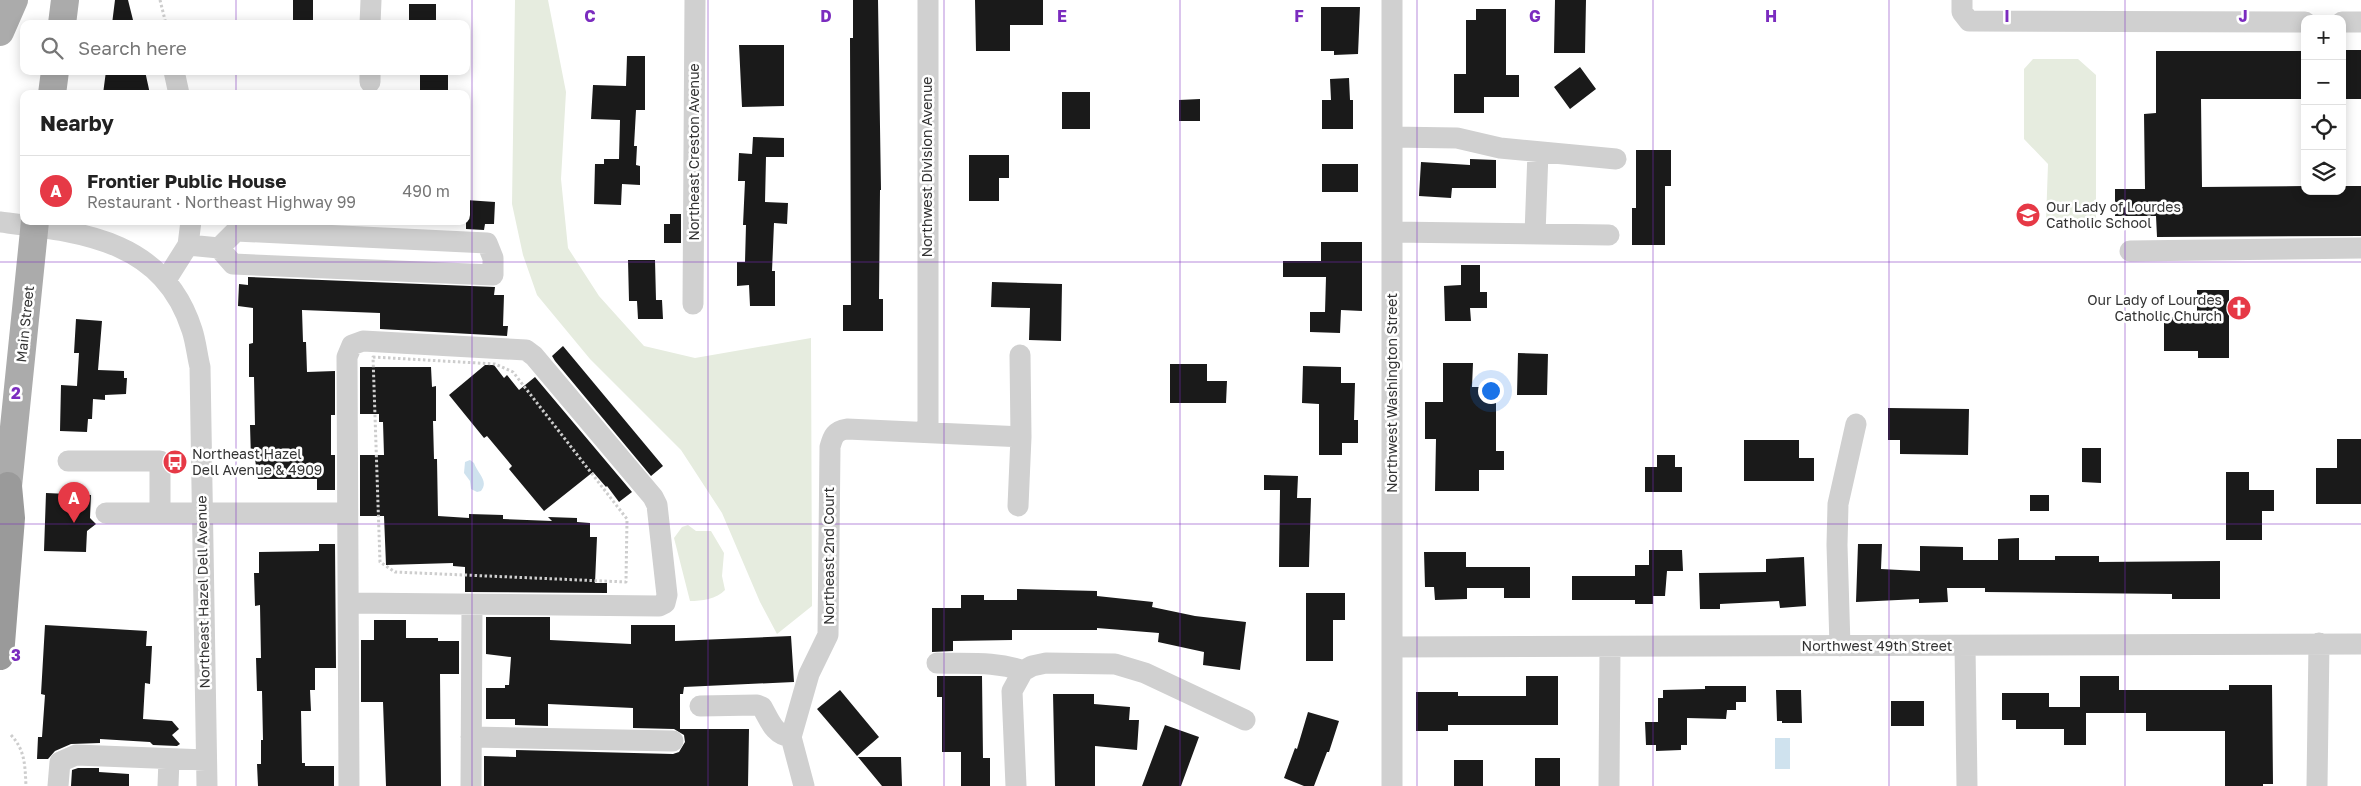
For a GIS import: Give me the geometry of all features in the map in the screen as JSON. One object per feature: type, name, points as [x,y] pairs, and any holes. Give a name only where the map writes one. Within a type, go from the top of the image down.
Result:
[{"type":"highway","points":[[0,656],[11,518],[8,486]]},
{"type":"main road","points":[[0,32],[14,0]]},
{"type":"main road","points":[[62,20],[65,0]]},
{"type":"main road","points":[[53,90],[55,75]]},
{"type":"main road","name":"Main Street","points":[[0,514],[8,486],[35,225]]},
{"type":"street","points":[[370,20],[371,0]]},
{"type":"street","name":"Northeast Creston Avenue","points":[[693,304],[695,0]]},
{"type":"street","name":"Northwest Division Avenue","points":[[928,0],[926,334],[928,433]]},
{"type":"street","name":"Northwest Washington Street","points":[[1392,0],[1392,786]]},
{"type":"street","points":[[1962,6],[1969,21],[2301,22]]},
{"type":"street","points":[[2346,22],[2361,22]]},
{"type":"street","points":[[175,75],[178,90]]},
{"type":"street","points":[[1392,137],[1457,138],[1500,148],[1616,159]]},
{"type":"street","points":[[1535,234],[1538,152]]},
{"type":"street","name":"Northeast Hazel Dell Avenue","points":[[0,222],[20,223]]},
{"type":"street","name":"Northeast Hazel Dell Avenue","points":[[40,225],[113,243],[142,258],[166,280],[180,302],[192,330],[200,367],[207,786]]},
{"type":"street","points":[[166,280],[188,245],[190,225]]},
{"type":"street","points":[[188,245],[219,248],[233,264],[493,275],[493,258],[487,243],[236,231],[219,248]]},
{"type":"street","points":[[1392,232],[1609,235]]},
{"type":"street","points":[[2130,250],[2361,248]]},
{"type":"street","points":[[349,603],[655,607],[665,603],[667,597],[654,500],[531,353],[521,348],[359,341],[352,345],[347,356],[346,513],[349,603],[349,786]]},
{"type":"street","points":[[1018,506],[1020,355]]},
{"type":"street","points":[[1840,646],[1837,545],[1838,504],[1856,424]]},
{"type":"street","name":"Northeast 2nd Court","points":[[790,737],[809,674],[828,635],[830,447],[833,436],[838,431],[847,429],[928,433]]},
{"type":"street","points":[[928,433],[1020,437]]},
{"type":"street","points":[[68,461],[160,461],[160,513]]},
{"type":"street","points":[[106,513],[346,513]]},
{"type":"street","points":[[471,786],[472,604]]},
{"type":"street","points":[[2317,786],[2319,643]]},
{"type":"street","name":"Northwest 49th Street","points":[[1392,647],[2361,644]]},
{"type":"street","points":[[1965,646],[1967,786]]},
{"type":"street","points":[[1609,786],[1610,647]]},
{"type":"street","points":[[937,663],[993,664],[1024,671]]},
{"type":"street","points":[[1016,786],[1012,691],[1024,671],[1032,666],[1046,663],[1115,664],[1145,673],[1245,720]]},
{"type":"street","points":[[700,706],[756,705],[762,707],[773,728],[782,736],[790,737],[804,786]]},
{"type":"street","points":[[471,738],[672,741]]},
{"type":"street","points":[[58,786],[60,762],[76,755],[206,760]]},
{"type":"street","points":[[168,786],[169,759]]},
{"type":"path","points":[[160,0],[165,20]]},
{"type":"path","points":[[373,358],[495,364],[513,372],[627,519],[626,582],[395,572],[380,562],[373,358]]},
{"type":"path","points":[[11,735],[20,744],[24,755],[26,786]]},
{"type":"shaded area","points":[[515,0],[548,0],[566,92],[561,179],[568,248],[599,296],[644,346],[695,358],[811,338],[812,606],[777,634],[760,602],[722,513],[681,450],[590,359],[537,295],[523,255],[512,204]]},
{"type":"shaded area","points":[[2033,59],[2078,59],[2096,75],[2096,222],[2087,230],[2055,230],[2046,221],[2048,164],[2024,139],[2024,69]]},
{"type":"shaded area","points":[[688,525],[696,531],[711,531],[724,553],[722,576],[725,590],[704,600],[690,601],[674,538],[682,527]]},
{"type":"water","points":[[470,460],[474,463],[483,481],[484,484],[481,491],[477,492],[471,489],[470,481],[464,473],[465,462]]},
{"type":"water","points":[[1775,738],[1790,738],[1790,769],[1775,769]]},
{"type":"building","points":[[115,0],[128,0],[133,20],[112,20]]},
{"type":"building","points":[[293,0],[313,0],[313,20],[293,20]]},
{"type":"building","points":[[853,0],[878,0],[881,190],[879,299],[883,299],[883,331],[843,331],[843,305],[851,305],[850,38],[853,38]]},
{"type":"building","points":[[975,0],[1043,0],[1043,25],[1010,25],[1010,51],[976,51]]},
{"type":"building","points":[[1555,0],[1586,0],[1585,53],[1554,53]]},
{"type":"building","points":[[409,4],[436,4],[436,20],[409,20]]},
{"type":"building","points":[[1321,7],[1360,7],[1358,54],[1334,55],[1334,51],[1321,51]]},
{"type":"building","points":[[1476,9],[1506,9],[1506,75],[1519,75],[1519,97],[1484,97],[1484,113],[1454,113],[1454,74],[1466,74],[1466,20],[1476,20]]},
{"type":"building","points":[[739,45],[784,45],[784,106],[742,107]]},
{"type":"building","points":[[2346,50],[2361,50],[2361,99],[2346,99]]},
{"type":"building","points":[[2156,51],[2301,51],[2301,99],[2201,99],[2202,187],[2301,186],[2301,195],[2346,195],[2346,186],[2361,186],[2361,236],[2157,237],[2156,216],[2115,216],[2115,189],[2145,189],[2144,114],[2156,113]]},
{"type":"building","points":[[627,56],[645,56],[645,110],[636,110],[634,146],[637,146],[636,165],[640,166],[640,185],[622,184],[621,205],[594,204],[595,164],[604,164],[604,159],[619,159],[620,120],[591,119],[593,85],[626,86]]},
{"type":"building","points":[[1580,67],[1596,89],[1570,109],[1554,87]]},
{"type":"building","points":[[105,75],[146,75],[149,90],[104,90]]},
{"type":"building","points":[[420,75],[448,75],[448,90],[420,90]]},
{"type":"building","points":[[1349,78],[1350,100],[1353,100],[1353,129],[1322,129],[1322,100],[1331,100],[1330,79]]},
{"type":"building","points":[[1062,92],[1090,92],[1090,129],[1062,129]]},
{"type":"building","points":[[1200,99],[1200,121],[1179,121],[1179,100]]},
{"type":"building","points":[[753,137],[784,138],[784,157],[766,157],[765,202],[788,203],[787,224],[774,223],[772,271],[775,271],[775,306],[750,306],[749,285],[737,286],[737,262],[745,262],[746,225],[743,225],[745,181],[738,181],[739,153],[752,154]]},
{"type":"building","points":[[1636,150],[1671,150],[1671,186],[1665,186],[1665,245],[1632,245],[1632,208],[1636,208]]},
{"type":"building","points":[[969,155],[1009,155],[1009,178],[999,178],[999,201],[969,201]]},
{"type":"building","points":[[1470,159],[1496,160],[1496,188],[1452,188],[1451,198],[1419,196],[1421,162],[1470,165]]},
{"type":"building","points":[[1322,164],[1358,164],[1358,192],[1322,192]]},
{"type":"building","points":[[470,200],[495,202],[494,224],[485,224],[484,230],[466,229],[466,225],[470,225]]},
{"type":"building","points":[[670,214],[681,214],[681,243],[664,243],[664,224],[670,224]]},
{"type":"building","points":[[1321,242],[1362,242],[1362,311],[1341,310],[1340,333],[1310,332],[1310,312],[1325,312],[1326,277],[1283,277],[1283,261],[1321,261]]},
{"type":"building","points":[[628,260],[655,260],[656,300],[662,300],[663,319],[638,319],[637,301],[629,301]]},
{"type":"building","points":[[1461,265],[1480,265],[1480,292],[1487,292],[1487,308],[1470,308],[1471,321],[1445,321],[1444,286],[1461,285]]},
{"type":"building","points":[[248,277],[495,287],[494,295],[504,295],[503,326],[508,326],[507,336],[380,329],[380,313],[302,310],[303,342],[306,342],[307,372],[335,371],[335,415],[331,415],[331,455],[335,455],[335,490],[317,490],[317,479],[258,479],[255,459],[251,459],[250,425],[255,425],[254,377],[249,377],[249,344],[253,343],[253,308],[238,306],[239,284],[248,285]]},
{"type":"building","points":[[992,282],[1062,284],[1061,341],[1029,340],[1030,308],[991,307]]},
{"type":"building","points":[[2197,290],[2229,290],[2229,358],[2198,358],[2198,351],[2164,351],[2164,317],[2197,317]]},
{"type":"building","points":[[76,319],[102,321],[98,370],[124,371],[124,378],[127,378],[126,394],[105,395],[105,400],[93,399],[92,419],[88,419],[87,432],[60,431],[61,385],[77,386],[79,353],[74,353]]},
{"type":"building","points":[[563,346],[663,466],[651,476],[555,361],[552,356]]},
{"type":"building","points":[[1518,353],[1548,354],[1547,395],[1517,395]]},
{"type":"building","points":[[1443,363],[1473,363],[1472,387],[1496,387],[1496,451],[1504,451],[1504,470],[1479,470],[1479,491],[1435,491],[1436,439],[1425,439],[1425,402],[1443,402]]},
{"type":"building","points":[[1170,364],[1207,364],[1207,381],[1227,381],[1226,403],[1170,403]]},
{"type":"building","points":[[485,365],[494,365],[504,378],[507,375],[519,390],[535,377],[632,492],[619,502],[593,472],[544,511],[509,469],[512,466],[487,436],[484,438],[449,395]]},
{"type":"building","points":[[1303,366],[1341,367],[1341,383],[1355,383],[1354,420],[1358,420],[1358,443],[1342,443],[1342,455],[1319,455],[1319,404],[1302,403]]},
{"type":"building","points":[[360,367],[431,367],[432,387],[436,386],[436,421],[433,421],[434,459],[437,459],[438,516],[469,518],[469,514],[503,515],[503,519],[552,521],[548,517],[577,518],[577,522],[590,523],[590,537],[597,537],[595,583],[607,583],[607,593],[465,592],[465,567],[453,566],[453,563],[386,565],[384,516],[360,516],[360,455],[384,455],[383,422],[379,422],[379,414],[360,414]]},
{"type":"building","points":[[1888,408],[1969,409],[1968,455],[1900,454],[1900,440],[1888,440]]},
{"type":"building","points":[[2337,439],[2361,439],[2361,504],[2316,504],[2316,468],[2337,468]]},
{"type":"building","points":[[1744,440],[1799,440],[1799,458],[1814,458],[1814,481],[1744,481]]},
{"type":"building","points":[[2082,448],[2101,448],[2101,483],[2082,482]]},
{"type":"building","points":[[1657,455],[1675,455],[1675,467],[1682,467],[1682,492],[1645,492],[1645,467],[1657,467]]},
{"type":"building","points":[[2226,472],[2249,472],[2249,490],[2274,490],[2274,511],[2262,511],[2262,540],[2226,540]]},
{"type":"building","points":[[1264,475],[1298,476],[1297,498],[1311,498],[1309,567],[1279,567],[1280,490],[1264,490]]},
{"type":"building","points":[[46,493],[91,495],[90,518],[96,524],[87,531],[86,552],[44,551]]},
{"type":"building","points":[[2030,495],[2049,495],[2049,511],[2030,511]]},
{"type":"building","points":[[2019,538],[2019,560],[2055,560],[2055,556],[2099,556],[2099,562],[2220,561],[2220,599],[2172,599],[2172,594],[1985,592],[1985,588],[1947,588],[1948,602],[1919,603],[1919,599],[1856,602],[1858,544],[1882,544],[1881,569],[1920,571],[1920,546],[1963,547],[1963,560],[1998,560],[1998,539]]},
{"type":"building","points":[[319,544],[335,544],[336,668],[315,668],[315,690],[310,690],[311,711],[301,711],[302,763],[305,763],[305,766],[334,766],[334,786],[258,786],[257,764],[261,764],[261,740],[263,740],[262,691],[257,691],[256,658],[261,658],[260,605],[255,606],[254,573],[259,573],[259,552],[319,551]]},
{"type":"building","points":[[1649,550],[1682,550],[1683,571],[1667,571],[1665,596],[1653,596],[1653,604],[1635,604],[1635,600],[1572,600],[1572,576],[1635,576],[1635,565],[1649,565]]},
{"type":"building","points":[[1424,552],[1466,552],[1466,567],[1530,567],[1530,598],[1504,598],[1504,588],[1467,588],[1467,599],[1435,600],[1434,587],[1425,587]]},
{"type":"building","points":[[1804,557],[1806,606],[1780,608],[1779,601],[1720,604],[1720,609],[1700,609],[1699,573],[1766,572],[1766,559]]},
{"type":"building","points":[[1017,589],[1097,591],[1097,596],[1153,602],[1152,607],[1195,616],[1246,622],[1240,670],[1203,665],[1204,652],[1158,642],[1159,633],[1097,628],[1097,630],[1012,630],[1012,640],[953,641],[953,651],[932,652],[932,608],[961,608],[961,595],[984,595],[984,600],[1017,600]]},
{"type":"building","points":[[1306,593],[1345,593],[1345,620],[1333,620],[1333,661],[1306,661]]},
{"type":"building","points":[[486,617],[550,617],[550,640],[631,644],[631,625],[675,625],[675,641],[791,636],[794,682],[684,687],[683,694],[680,694],[680,729],[749,729],[748,786],[484,786],[484,756],[516,757],[516,750],[673,754],[679,752],[685,742],[684,735],[674,729],[633,728],[633,708],[548,704],[548,726],[515,725],[515,719],[486,719],[486,688],[505,688],[505,685],[509,685],[511,657],[486,654]]},
{"type":"building","points":[[374,620],[406,620],[406,638],[438,638],[438,641],[459,641],[459,674],[440,674],[441,786],[386,786],[383,702],[361,702],[361,640],[374,640]]},
{"type":"building","points":[[45,625],[147,631],[146,646],[152,646],[150,684],[145,683],[143,719],[172,721],[179,729],[172,735],[180,744],[177,746],[153,745],[150,742],[100,739],[100,743],[71,744],[55,751],[48,759],[37,759],[38,737],[42,737],[45,695],[41,694]]},
{"type":"building","points":[[937,676],[982,676],[983,758],[990,758],[990,786],[961,786],[961,752],[942,752],[942,697],[937,697]]},
{"type":"building","points":[[1526,676],[1558,676],[1558,725],[1448,725],[1448,731],[1416,731],[1416,692],[1458,692],[1458,696],[1526,696]]},
{"type":"building","points":[[2080,676],[2119,676],[2119,690],[2229,690],[2229,685],[2272,685],[2273,784],[2263,784],[2263,786],[2225,786],[2225,731],[2146,731],[2146,713],[2086,713],[2086,745],[2064,745],[2064,729],[2016,729],[2016,720],[2002,720],[2002,693],[2049,693],[2049,707],[2080,707]]},
{"type":"building","points":[[1705,686],[1746,686],[1746,702],[1736,702],[1736,710],[1727,710],[1726,719],[1687,718],[1687,745],[1681,745],[1681,750],[1656,751],[1656,745],[1646,745],[1645,722],[1658,722],[1658,698],[1663,698],[1663,690],[1705,689]]},
{"type":"building","points":[[840,690],[879,737],[857,756],[817,709]]},
{"type":"building","points":[[1776,690],[1801,690],[1802,723],[1782,723],[1782,721],[1777,721]]},
{"type":"building","points":[[1053,694],[1094,694],[1094,704],[1130,707],[1129,720],[1139,720],[1137,750],[1095,746],[1095,786],[1055,786]]},
{"type":"building","points":[[1891,701],[1924,701],[1924,726],[1891,726]]},
{"type":"building","points":[[1308,712],[1339,721],[1329,752],[1327,752],[1314,786],[1304,786],[1284,778],[1295,748],[1297,749]]},
{"type":"building","points":[[1165,725],[1199,737],[1181,786],[1142,786]]},
{"type":"building","points":[[858,757],[901,757],[902,786],[882,786]]},
{"type":"building","points":[[1535,758],[1560,758],[1560,786],[1535,786]]},
{"type":"building","points":[[1454,760],[1483,760],[1483,786],[1454,786]]},
{"type":"building","points":[[78,768],[99,768],[99,772],[129,774],[129,786],[71,786],[72,770]]},
{"type":"place","name":"Our Lady of Lourdes Catholic School","points":[[2028,215]]},
{"type":"place","name":"Our Lady of Lourdes Catholic Church","points":[[2239,308]]},
{"type":"place","name":"Northeast Hazel Dell Avenue & 4909","points":[[175,462]]},
{"type":"place","name":"Frontier Public House","points":[[74,523]]}]
